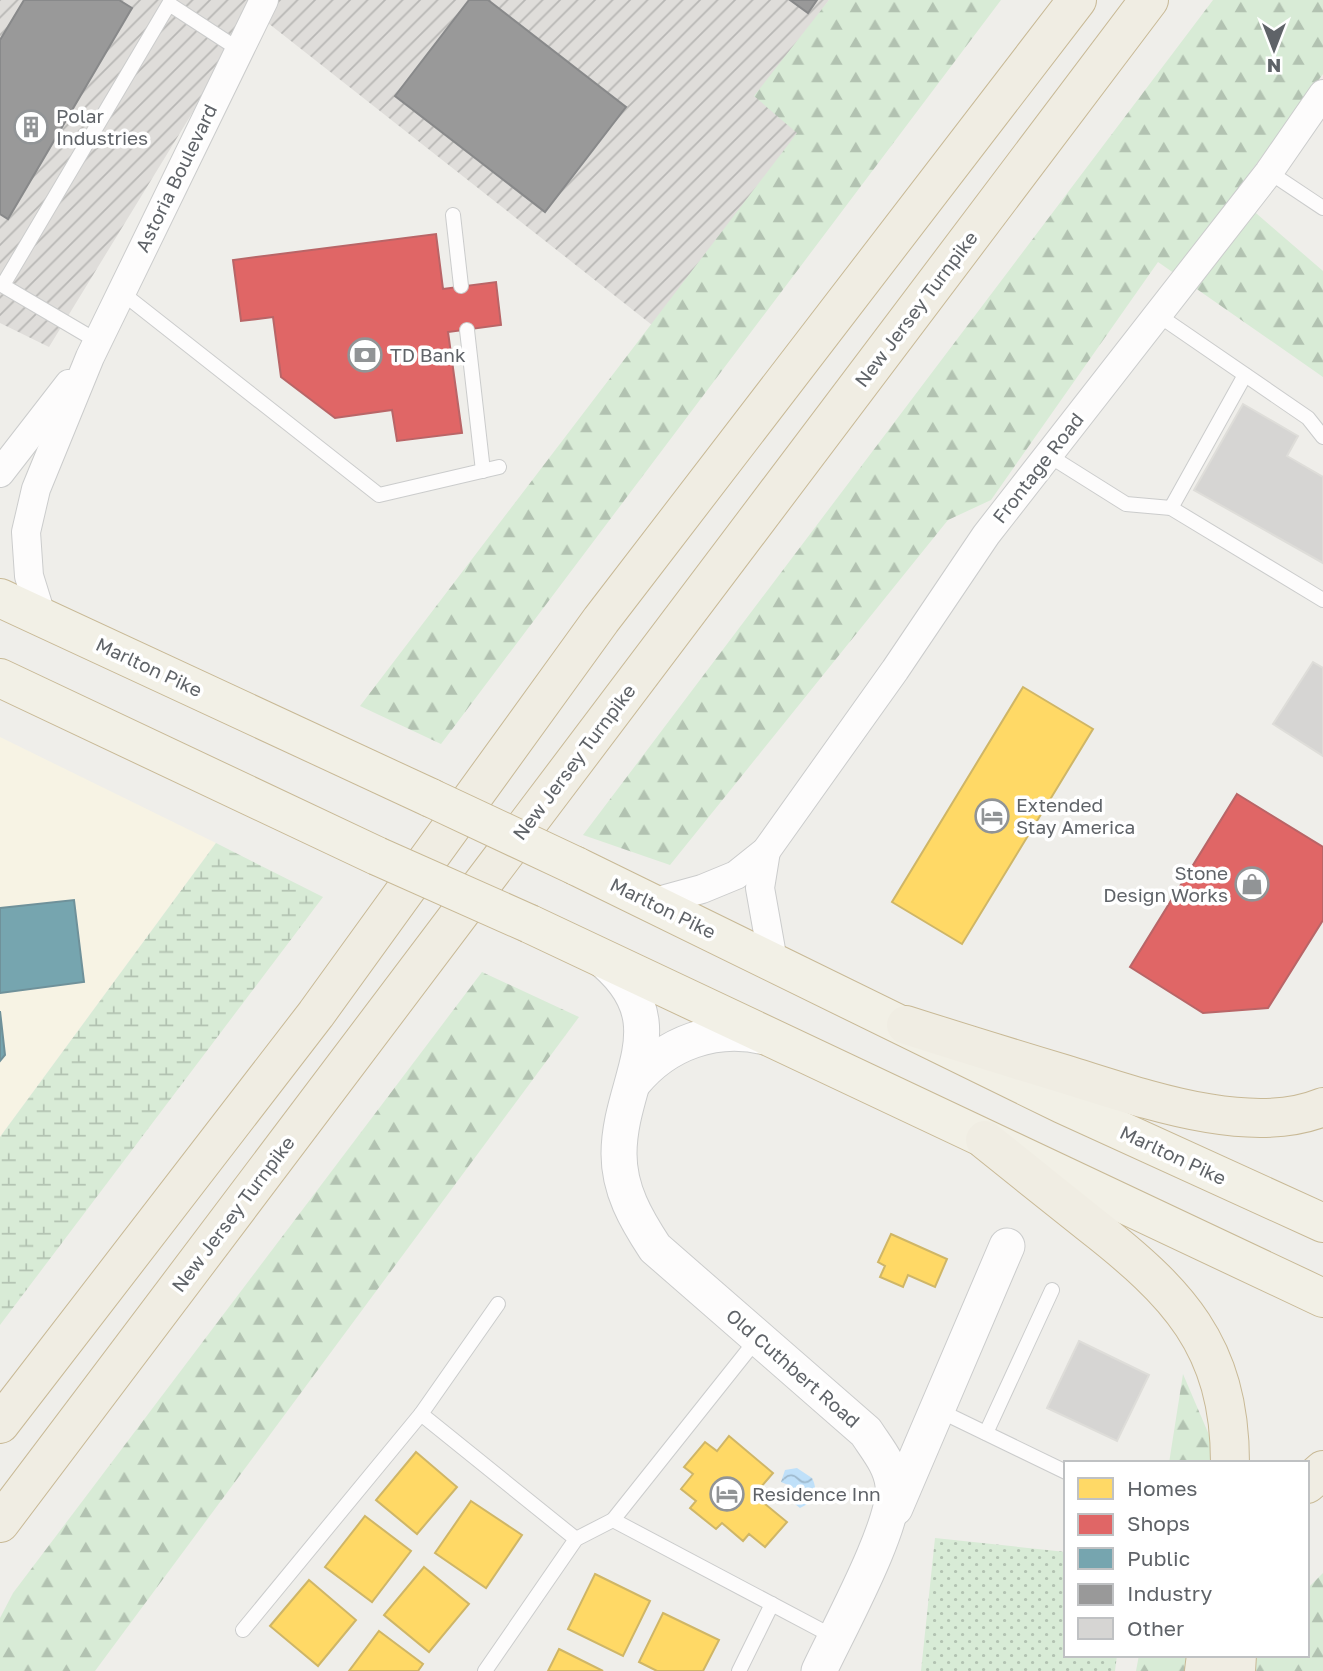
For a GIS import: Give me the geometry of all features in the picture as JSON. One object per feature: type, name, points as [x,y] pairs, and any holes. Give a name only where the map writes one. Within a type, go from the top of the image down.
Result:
[{"type":"highway","points":[[0,1424],[316,1014],[601,620],[1077,0]]},
{"type":"highway","name":"New Jersey Turnpike","points":[[0,1523],[1149,0]]},
{"type":"highway","name":"Marlton Pike","points":[[0,598],[576,866],[906,1025],[1062,1104],[1323,1223]]},
{"type":"highway","points":[[5,684],[530,924],[1323,1297]]},
{"type":"highway","points":[[906,1025],[1159,1104],[1220,1116],[1276,1116],[1323,1107]]},
{"type":"highway","points":[[985,1140],[1140,1263],[1167,1289],[1194,1324],[1212,1360],[1225,1398],[1230,1461]]},
{"type":"highway","points":[[1309,1482],[1323,1470]]},
{"type":"street","name":"Astoria Boulevard","points":[[42,618],[29,576],[26,532],[36,489],[94,349],[264,0]]},
{"type":"street","name":"Frontage Road","points":[[651,903],[702,889],[737,875],[766,851],[895,670],[986,535],[1269,172],[1323,94]]},
{"type":"street","name":"Astoria Boulevard","points":[[0,473],[94,349]]},
{"type":"street","name":"Frontage Road","points":[[766,851],[760,888],[773,961]]},
{"type":"street","name":"Old Cuthbert Road","points":[[598,956],[623,981],[638,1013],[642,1048],[621,1119],[619,1157],[633,1215],[655,1248],[866,1432],[888,1466],[893,1485],[892,1514],[819,1671]]},
{"type":"street","name":"Old Cuthbert Road","points":[[634,1082],[665,1053],[693,1040],[735,1033],[776,1041]]},
{"type":"street","points":[[892,1514],[1007,1246]]},
{"type":"lane","points":[[94,349],[1,285],[169,4],[238,49]]},
{"type":"lane","points":[[1269,172],[1323,208]]},
{"type":"lane","points":[[453,215],[461,286]]},
{"type":"lane","points":[[121,292],[379,495],[499,467]]},
{"type":"lane","points":[[1158,315],[1308,418],[1323,437]]},
{"type":"lane","points":[[467,330],[483,471]]},
{"type":"lane","points":[[1171,508],[1245,375]]},
{"type":"lane","points":[[1048,455],[1126,504],[1171,508],[1323,600]]},
{"type":"lane","points":[[986,1433],[1052,1290]]},
{"type":"lane","points":[[243,1630],[421,1414],[498,1304]]},
{"type":"lane","points":[[485,1671],[576,1539],[613,1520],[758,1338]]},
{"type":"lane","points":[[937,1409],[1064,1471]]},
{"type":"lane","points":[[421,1414],[576,1539]]},
{"type":"lane","points":[[613,1520],[835,1637]]},
{"type":"lane","points":[[739,1671],[772,1604]]},
{"type":"shaded area","points":[[0,0],[829,0],[812,24],[798,133],[652,325],[254,12],[49,347],[0,323]]},
{"type":"shaded area","points":[[0,737],[216,843],[0,1137]]},
{"type":"green space","points":[[829,0],[1001,0],[441,744],[360,706],[797,133],[754,96]]},
{"type":"green space","points":[[1213,0],[1323,0],[1323,74],[1234,194],[1323,271],[1323,377],[1158,262],[991,500],[948,520],[670,865],[583,835]]},
{"type":"green space","points":[[216,843],[323,897],[0,1325],[0,1137]]},
{"type":"green space","points":[[482,972],[579,1017],[95,1671],[0,1671],[0,1618],[13,1593]]},
{"type":"green space","points":[[1183,1374],[1220,1461],[1169,1461]]},
{"type":"green space","points":[[935,1538],[1064,1552],[1064,1657],[1117,1657],[1115,1671],[921,1671]]},
{"type":"green space","points":[[1323,1573],[1323,1671],[1136,1671],[1139,1657],[1309,1657],[1309,1587]]},
{"type":"water","points":[[797,1468],[812,1478],[815,1488],[812,1500],[800,1508],[791,1501],[793,1487],[781,1482],[785,1470]]},
{"type":"building: Homes","name":"Extended Stay America","points":[[1023,687],[1093,729],[962,944],[892,902]]},
{"type":"building: Homes","points":[[891,1234],[947,1259],[935,1287],[908,1275],[903,1287],[880,1277],[885,1266],[878,1262]]},
{"type":"building: Homes","points":[[729,1436],[773,1473],[754,1495],[787,1522],[765,1547],[749,1534],[743,1541],[722,1523],[716,1529],[690,1508],[696,1501],[681,1489],[693,1474],[684,1467],[705,1442],[717,1451]]},
{"type":"building: Homes","points":[[416,1452],[457,1487],[417,1534],[376,1500]]},
{"type":"building: Homes","points":[[471,1501],[522,1535],[486,1588],[435,1553]]},
{"type":"building: Homes","points":[[365,1516],[411,1551],[372,1602],[325,1567]]},
{"type":"building: Homes","points":[[424,1567],[469,1604],[429,1652],[384,1615]]},
{"type":"building: Homes","points":[[595,1574],[650,1601],[623,1656],[568,1629]]},
{"type":"building: Homes","points":[[309,1580],[356,1620],[318,1666],[270,1626]]},
{"type":"building: Homes","points":[[663,1613],[719,1640],[703,1671],[657,1671],[639,1662]]},
{"type":"building: Homes","points":[[379,1631],[423,1664],[418,1671],[349,1671]]},
{"type":"building: Homes","points":[[559,1649],[603,1671],[548,1671]]},
{"type":"building: Shops","name":"TD Bank","points":[[436,234],[443,289],[496,282],[501,325],[448,332],[462,433],[397,441],[392,410],[335,418],[281,377],[273,317],[241,321],[233,260]]},
{"type":"building: Shops","name":"Stone Design Works","points":[[1237,794],[1323,847],[1323,920],[1268,1008],[1203,1013],[1130,967]]},
{"type":"building: Public","points":[[74,900],[84,982],[0,993],[0,908]]},
{"type":"building: Public","points":[[0,1011],[5,1055],[0,1061]]},
{"type":"building: Industry","name":"Polar Industries","points":[[24,0],[119,0],[132,8],[8,219],[0,214],[0,40]]},
{"type":"building: Industry","points":[[469,0],[488,0],[626,107],[545,212],[395,96]]},
{"type":"building: Industry","points":[[790,0],[817,0],[808,13]]},
{"type":"building: Other","points":[[1243,404],[1298,436],[1287,456],[1323,477],[1323,563],[1194,490]]},
{"type":"building: Other","points":[[1313,662],[1323,668],[1323,756],[1273,724]]},
{"type":"building: Other","points":[[1079,1341],[1149,1375],[1117,1441],[1047,1408]]},
{"type":"place","name":"Polar Industries","points":[[31,127]]},
{"type":"place","name":"TD Bank","points":[[365,355]]},
{"type":"place","name":"Extended Stay America","points":[[992,816]]},
{"type":"place","name":"Stone Design Works","points":[[1252,884]]},
{"type":"place","name":"Residence Inn","points":[[727,1494]]}]
